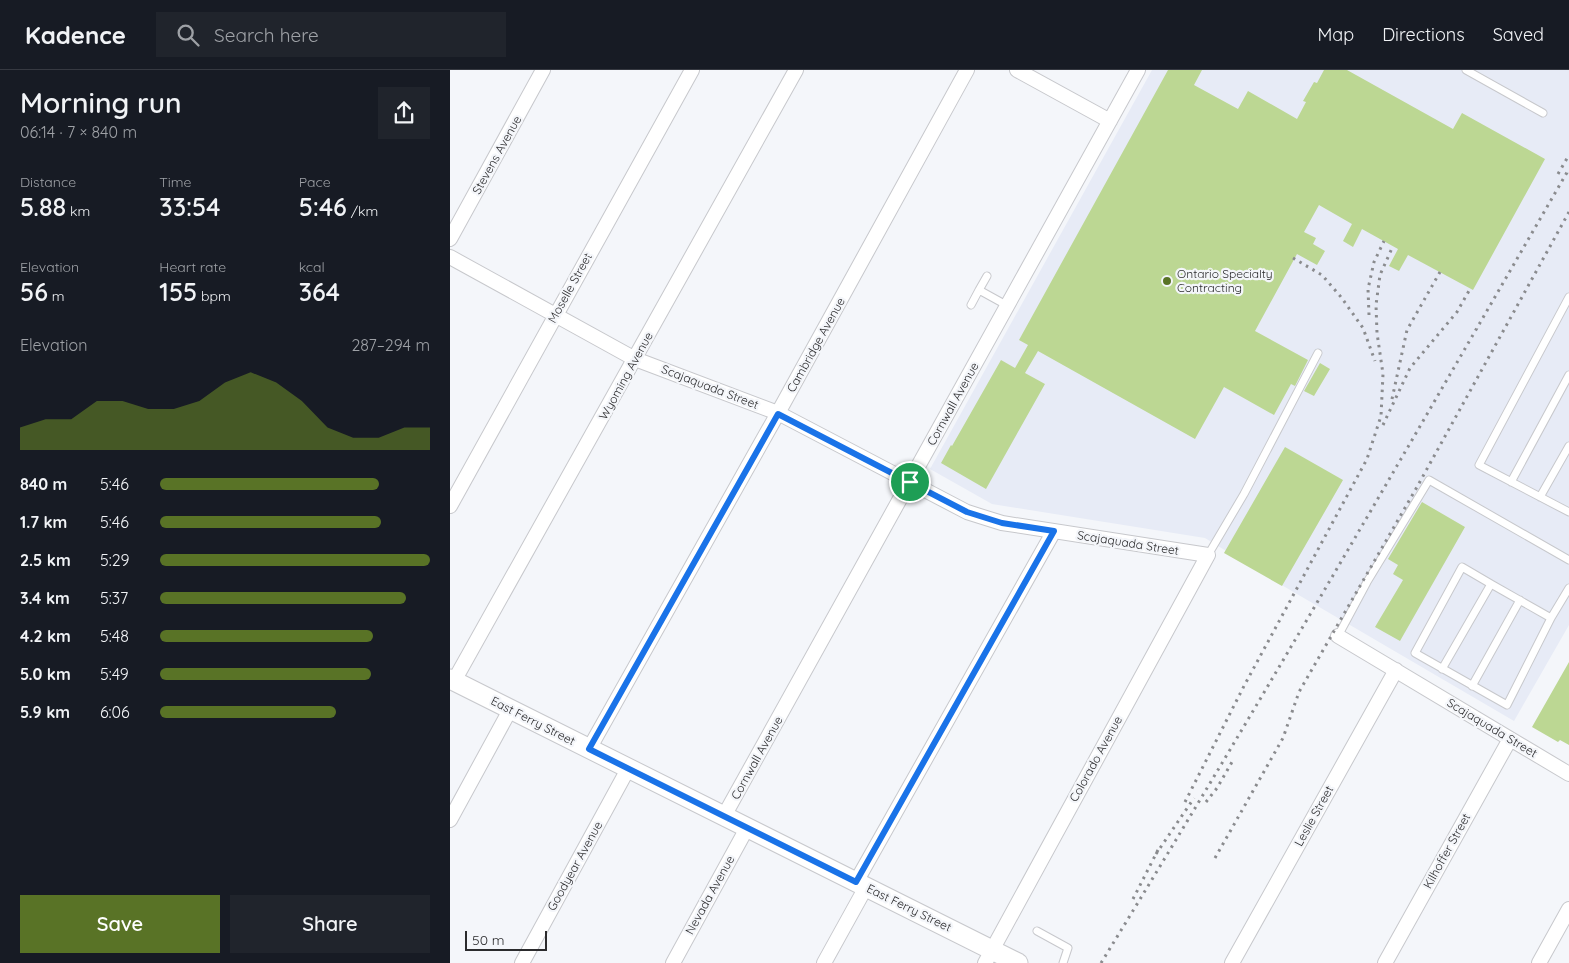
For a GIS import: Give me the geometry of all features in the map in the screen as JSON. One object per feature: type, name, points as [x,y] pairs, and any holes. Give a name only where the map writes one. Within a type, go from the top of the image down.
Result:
[{"type":"street","name":"Stevens Avenue","points":[[450,239],[543,70]]},
{"type":"street","name":"Moselle Street","points":[[450,506],[692,70]]},
{"type":"street","name":"Wyoming Avenue","points":[[452,680],[636,359],[796,70]]},
{"type":"street","name":"Cambridge Avenue","points":[[589,749],[778,414],[967,70]]},
{"type":"street","points":[[1017,70],[1110,121]]},
{"type":"street","name":"Cornwall Avenue","points":[[724,816],[1138,70]]},
{"type":"street","name":"Scajaquada Street","points":[[450,257],[636,359],[778,414],[967,512],[991,520],[1208,555]]},
{"type":"street","points":[[824,963],[861,884],[1054,531]]},
{"type":"street","name":"Colorado Avenue","points":[[988,956],[1208,555]]},
{"type":"street","name":"Scajaquada Street","points":[[1338,636],[1569,774]]},
{"type":"street","name":"Leslie Street","points":[[1232,963],[1396,670]]},
{"type":"street","name":"East Ferry Street","points":[[452,680],[861,884],[988,956],[1018,963]]},
{"type":"street","points":[[450,820],[510,710]]},
{"type":"street","name":"Kilhoffer Street","points":[[1385,963],[1510,739]]},
{"type":"street","name":"Goodyear Avenue","points":[[522,963],[628,768]]},
{"type":"street","name":"Nevada Avenue","points":[[673,963],[747,828]]},
{"type":"street","points":[[1539,963],[1569,909]]},
{"type":"lane","points":[[1466,70],[1543,113]]},
{"type":"lane","points":[[971,305],[987,276]]},
{"type":"lane","points":[[979,290],[1008,306]]},
{"type":"lane","points":[[1569,297],[1479,465],[1569,512]]},
{"type":"lane","points":[[1208,555],[1244,494],[1318,353]]},
{"type":"lane","points":[[1510,482],[1569,375]]},
{"type":"lane","points":[[1540,497],[1569,446]]},
{"type":"lane","points":[[1338,636],[1367,582],[1429,480],[1568,557]]},
{"type":"lane","points":[[1551,618],[1462,567],[1415,653],[1507,705],[1551,618],[1569,588]]},
{"type":"lane","points":[[1442,669],[1491,584]]},
{"type":"lane","points":[[1472,686],[1520,600]]},
{"type":"lane","points":[[1037,931],[1068,948],[1063,963]]},
{"type":"shaded area","points":[[1152,70],[1569,70],[1569,625],[1514,721],[1205,538],[992,504],[930,469]]},
{"type":"building","name":"Ontario Specialty Contracting","points":[[1168,70],[1202,70],[1194,85],[1238,109],[1248,91],[1297,119],[1306,102],[1303,101],[1314,82],[1317,83],[1324,70],[1347,70],[1453,129],[1462,113],[1545,159],[1473,290],[1408,255],[1399,271],[1389,266],[1398,249],[1362,229],[1353,247],[1343,241],[1352,224],[1319,205],[1304,232],[1316,238],[1313,244],[1325,251],[1317,265],[1297,254],[1255,331],[1308,360],[1295,386],[1291,384],[1274,415],[1224,387],[1195,439],[1038,351],[1025,373],[1045,384],[986,489],[941,463],[1001,360],[1015,368],[1028,345],[1019,340]]},
{"type":"building","points":[[1320,363],[1330,369],[1314,396],[1304,391]]},
{"type":"building","points":[[1285,447],[1343,480],[1282,586],[1224,553]]},
{"type":"building","points":[[1422,502],[1465,527],[1400,641],[1375,627],[1403,580],[1393,574],[1398,565],[1388,559]]},
{"type":"building","points":[[1569,662],[1569,745],[1560,740],[1558,742],[1532,727]]},
{"type":"railway","points":[[1558,174],[1569,155]]},
{"type":"railway","points":[[1101,963],[1279,667],[1569,169]]},
{"type":"railway","points":[[1215,858],[1283,738],[1299,692],[1417,487],[1569,212]]},
{"type":"railway","points":[[1369,315],[1368,289],[1374,262],[1384,241]]},
{"type":"railway","points":[[1185,802],[1244,686],[1367,459],[1381,416],[1383,374],[1377,333],[1376,305],[1380,275],[1393,246]]},
{"type":"railway","points":[[1293,258],[1322,275],[1341,297],[1363,328],[1375,361]]},
{"type":"railway","points":[[1392,399],[1407,330],[1440,272]]},
{"type":"railway","points":[[1383,425],[1410,368],[1457,312],[1470,289]]},
{"type":"railway","points":[[1206,802],[1217,788],[1232,762]]},
{"type":"railway","points":[[1156,854],[1194,798]]},
{"type":"railway","points":[[1133,899],[1159,848]]},
{"type":"place","name":"Ontario Specialty Contracting","points":[[1167,281]]},
{"type":"route","points":[[778,414],[910,482],[967,512],[1002,523],[1054,531],[856,882],[589,749],[778,414]]}]
